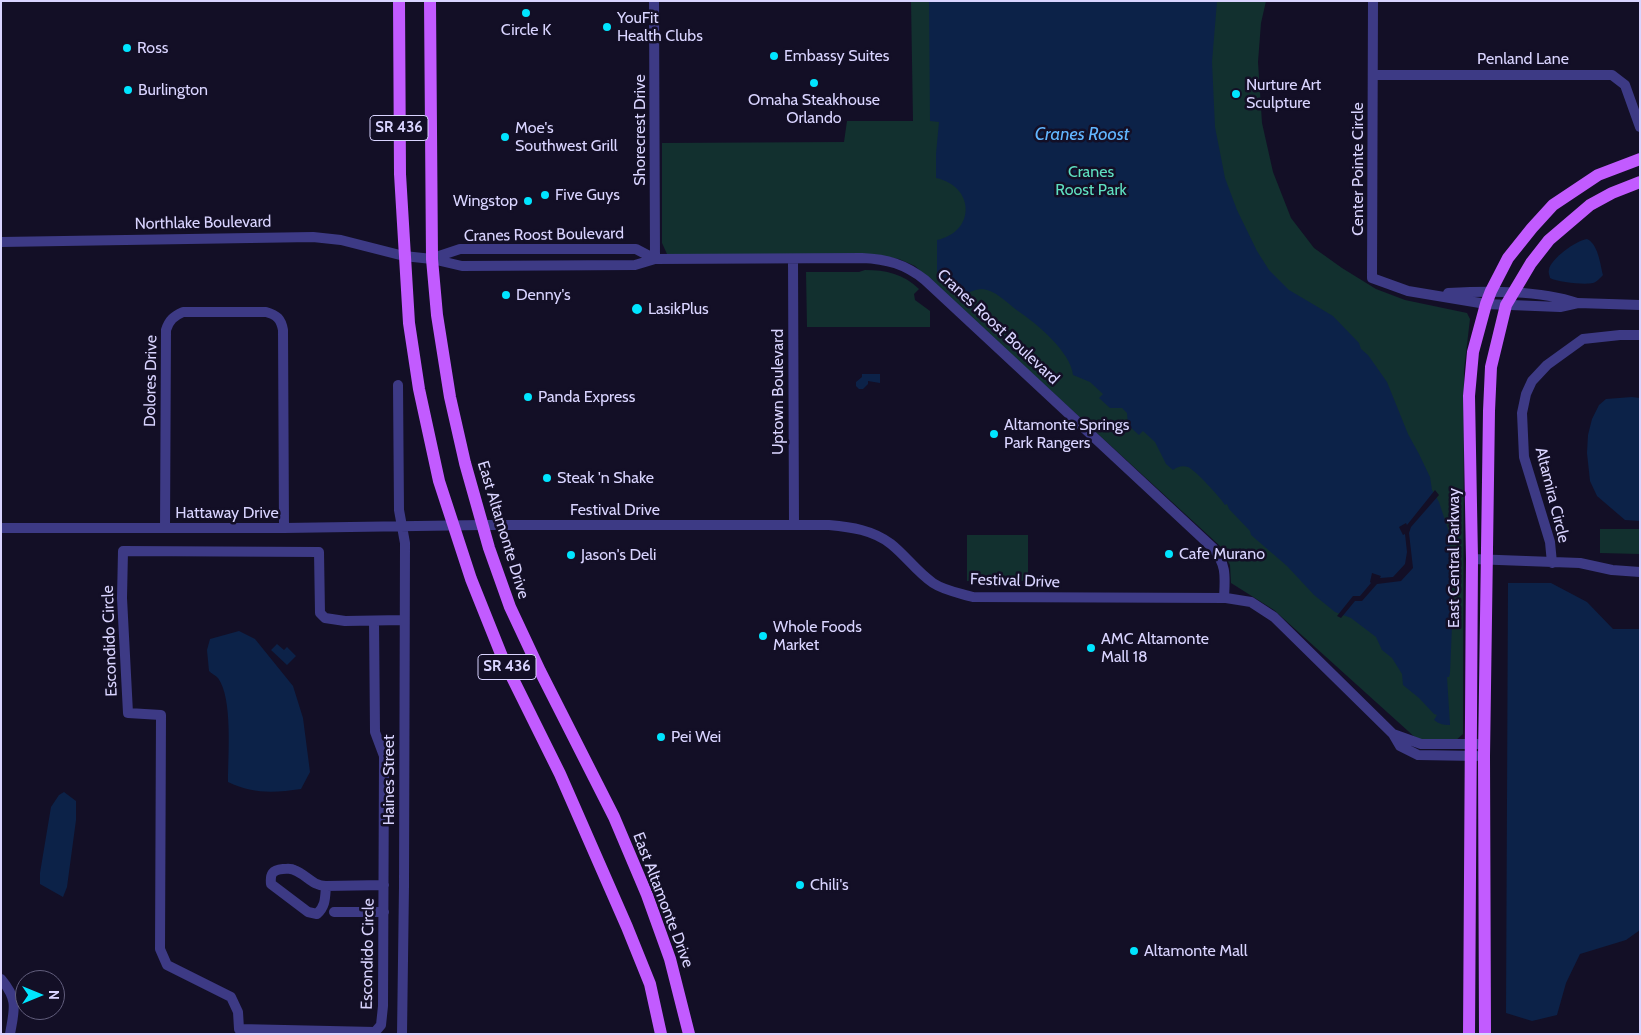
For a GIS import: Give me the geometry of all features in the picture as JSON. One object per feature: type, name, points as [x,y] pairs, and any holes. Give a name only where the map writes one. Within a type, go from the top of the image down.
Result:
[{"type":"main road","name":"SR 436","points":[[399,1],[400,174],[404,256],[410,323],[419,389],[439,481],[471,579],[503,659],[560,774],[650,984],[661,1034]]},
{"type":"main road","name":"East Altamonte Drive","points":[[430,1],[432,259],[437,315],[450,397],[465,463],[510,607],[540,671],[614,817],[647,895],[670,959],[689,1034]]},
{"type":"main road","name":"East Central Parkway","points":[[1469,1034],[1472,560],[1469,396],[1473,352],[1491,291],[1508,258],[1532,228],[1554,205],[1598,175],[1640,159]]},
{"type":"main road","name":"East Central Parkway","points":[[1484,1034],[1484,750],[1491,367],[1506,305],[1531,263],[1549,240],[1590,205],[1612,193],[1640,182]]},
{"type":"street","name":"Shorecrest Drive","points":[[654,1],[655,259]]},
{"type":"street","name":"Center Pointe Circle","points":[[1373,1],[1372,278],[1408,291],[1486,304],[1560,306],[1578,303]]},
{"type":"street","name":"Penland Lane","points":[[1373,75],[1612,75],[1624,85],[1640,127]]},
{"type":"street","name":"Northlake Boulevard","points":[[1,242],[313,236],[341,240],[404,256]]},
{"type":"street","name":"Cranes Roost Boulevard","points":[[432,259],[460,249],[636,249],[655,259]]},
{"type":"street","name":"Cranes Roost Boulevard","points":[[404,256],[432,259],[462,266],[635,265],[655,259],[793,260],[862,258],[889,260],[913,271],[925,280],[1213,548],[1223,563],[1225,572],[1224,598]]},
{"type":"street","name":"Uptown Boulevard","points":[[793,260],[794,525]]},
{"type":"street","name":"Center Pointe Circle","points":[[1429,293],[1491,291],[1564,298],[1578,303]]},
{"type":"street","points":[[1578,303],[1640,305]]},
{"type":"street","name":"Dolores Drive","points":[[165,528],[166,330],[169,321],[175,315],[183,312],[266,312],[274,314],[281,321],[284,330],[284,528]]},
{"type":"street","name":"Altamira Circle","points":[[1552,563],[1550,542],[1524,457],[1522,413],[1526,394],[1532,381],[1547,365],[1583,339],[1640,335]]},
{"type":"street","name":"Haines Street","points":[[398,385],[399,510],[405,543],[402,1034]]},
{"type":"street","name":"Festival Drive","points":[[453,526],[829,525],[866,530],[891,544],[934,583],[947,590],[973,597],[1224,598],[1251,602],[1274,617],[1393,734],[1421,744],[1484,750]]},
{"type":"street","name":"Hattaway Drive","points":[[1,528],[453,526]]},
{"type":"street","name":"Escondido Circle","points":[[374,621],[375,732],[384,756],[383,1006],[381,1025],[375,1032],[239,1032],[238,1012],[231,997],[167,965],[160,949],[161,715],[128,713],[122,598],[123,551],[320,552],[320,613],[325,618],[345,621],[404,620]]},
{"type":"street","name":"Altamira Circle","points":[[1472,560],[1580,563],[1612,570],[1640,572]]},
{"type":"street","points":[[326,886],[325,901],[322,909],[317,914],[308,912],[271,884],[270,880],[272,872],[275,870],[293,869],[315,884],[326,886],[384,885]]},
{"type":"street","points":[[334,912],[384,912]]},
{"type":"street","points":[[1,979],[15,1003],[10,1034]]},
{"type":"green space","name":"Cranes Roost","points":[[911,1],[1266,1],[1261,23],[1258,62],[1262,123],[1273,172],[1291,218],[1314,248],[1376,289],[1405,300],[1467,313],[1470,319],[1464,370],[1463,734],[1454,742],[1418,740],[1274,610],[1231,583],[1230,565],[1220,546],[915,266],[899,259],[875,255],[672,256],[667,254],[662,243],[662,143],[844,142],[847,121],[913,121]]},
{"type":"green space","points":[[865,270],[901,276],[919,289],[914,294],[915,300],[930,311],[930,327],[807,327],[806,272],[859,272]]},
{"type":"green space","points":[[1600,529],[1640,529],[1640,554],[1600,553]]},
{"type":"green space","points":[[967,535],[1028,535],[1028,581],[967,581]]},
{"type":"water","name":"Cranes Roost","points":[[929,1],[1217,1],[1212,62],[1215,127],[1225,178],[1237,210],[1257,251],[1269,270],[1289,290],[1333,316],[1359,343],[1361,349],[1368,355],[1387,382],[1408,434],[1430,477],[1432,490],[1439,502],[1449,532],[1451,555],[1450,589],[1453,602],[1450,673],[1449,677],[1447,677],[1450,725],[1441,724],[1434,720],[1437,715],[1403,685],[1402,674],[1392,658],[1382,650],[1376,637],[1351,618],[1335,612],[1314,595],[1287,566],[1251,535],[1250,531],[1229,509],[1227,504],[1225,505],[1191,469],[1182,466],[1173,470],[1166,464],[1155,442],[1143,431],[1139,435],[1128,425],[1127,413],[1122,408],[1110,408],[1099,398],[1103,394],[1090,382],[1073,375],[1066,357],[1043,330],[991,291],[978,289],[960,297],[937,276],[937,240],[950,235],[959,228],[964,219],[966,209],[964,199],[958,190],[949,183],[936,178],[939,122],[930,121]]},
{"type":"water","points":[[1587,239],[1591,241],[1596,249],[1603,275],[1596,282],[1589,284],[1565,282],[1550,278],[1549,270],[1554,261],[1571,246]]},
{"type":"water","points":[[862,374],[880,374],[880,383],[868,381],[868,384],[863,389],[859,389],[856,386],[856,382],[862,377]]},
{"type":"water","points":[[1640,398],[1640,521],[1625,520],[1597,496],[1590,481],[1587,453],[1588,435],[1592,419],[1599,405],[1606,399]]},
{"type":"water","points":[[1508,583],[1551,583],[1587,602],[1613,629],[1640,629],[1640,930],[1626,940],[1580,954],[1566,983],[1557,1015],[1532,1021],[1506,1013]]},
{"type":"water","points":[[239,631],[255,639],[293,686],[303,718],[310,772],[301,789],[264,792],[246,789],[228,782],[229,728],[226,699],[218,678],[209,671],[207,650],[210,639]]},
{"type":"water","points":[[277,644],[284,650],[287,647],[296,656],[287,665],[271,650]]},
{"type":"water","points":[[64,792],[76,801],[76,820],[67,887],[63,897],[40,884],[40,873],[51,807],[59,795]]},
{"type":"pier","points":[[1435,490],[1439,495],[1411,527],[1409,533],[1413,568],[1401,581],[1377,584],[1362,601],[1355,601],[1341,618],[1337,616],[1353,596],[1360,596],[1371,583],[1372,573],[1381,576],[1380,578],[1393,577],[1405,564],[1407,552],[1405,534],[1403,535],[1399,527],[1406,523],[1407,525]]},
{"type":"place","name":"Circle K","points":[[526,13]]},
{"type":"place","name":"YouFit Health Clubs","points":[[607,27]]},
{"type":"place","name":"Ross","points":[[127,48]]},
{"type":"place","name":"Embassy Suites","points":[[774,56]]},
{"type":"place","name":"Omaha Steakhouse Orlando","points":[[814,83]]},
{"type":"place","name":"Burlington","points":[[128,90]]},
{"type":"place","name":"Nurture Art Sculpture","points":[[1236,94]]},
{"type":"place","name":"Moe's Southwest Grill","points":[[505,137]]},
{"type":"place","name":"Five Guys","points":[[545,195]]},
{"type":"place","name":"Wingstop","points":[[528,201]]},
{"type":"place","name":"Denny's","points":[[506,295]]},
{"type":"place","name":"LasikPlus","points":[[637,309]]},
{"type":"place","name":"Panda Express","points":[[528,397]]},
{"type":"place","name":"Altamonte Springs Park Rangers","points":[[994,434]]},
{"type":"place","name":"Steak 'n Shake","points":[[547,478]]},
{"type":"place","name":"Cafe Murano","points":[[1169,554]]},
{"type":"place","name":"Jason's Deli","points":[[571,555]]},
{"type":"place","name":"Whole Foods Market","points":[[763,636]]},
{"type":"place","name":"AMC Altamonte Mall 18","points":[[1091,648]]},
{"type":"place","name":"Pei Wei","points":[[661,737]]},
{"type":"place","name":"Chili's","points":[[800,885]]},
{"type":"place","name":"Altamonte Mall","points":[[1134,951]]},
{"type":"park label","name":"Cranes Roost Park","points":[[1091,181]]}]
